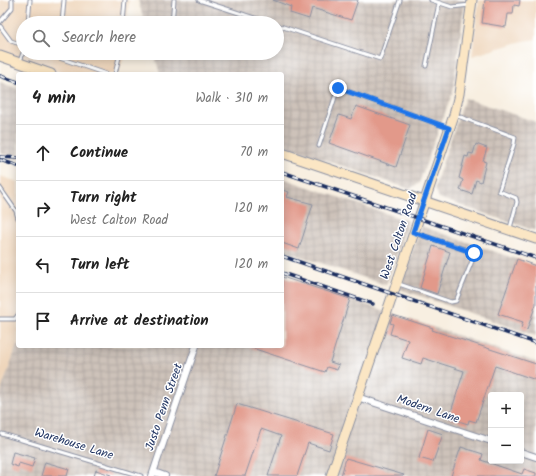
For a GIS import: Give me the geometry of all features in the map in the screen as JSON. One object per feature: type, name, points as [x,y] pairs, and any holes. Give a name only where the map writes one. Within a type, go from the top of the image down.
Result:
[{"type":"main road","name":"West Calton Road","points":[[331,476],[454,115],[459,94],[472,2]]},
{"type":"main road","points":[[0,56],[46,72]]},
{"type":"main road","points":[[284,154],[536,239]]},
{"type":"street","name":"Justo Penn Street","points":[[153,474],[195,348]]},
{"type":"street","name":"Modern Lane","points":[[357,397],[488,441]]},
{"type":"street","points":[[524,453],[536,457]]},
{"type":"street","points":[[153,474],[165,476]]},
{"type":"lane","points":[[0,22],[12,8],[12,0]]},
{"type":"lane","points":[[29,16],[30,0]]},
{"type":"lane","points":[[63,16],[64,0]]},
{"type":"lane","points":[[124,16],[125,0]]},
{"type":"lane","points":[[173,16],[174,0]]},
{"type":"lane","points":[[199,0],[248,16]]},
{"type":"lane","points":[[284,27],[380,59],[400,0]]},
{"type":"lane","points":[[431,0],[452,7],[472,2]]},
{"type":"lane","points":[[426,66],[439,3]]},
{"type":"lane","points":[[0,26],[11,40],[16,42]]},
{"type":"lane","points":[[66,60],[100,72]]},
{"type":"lane","points":[[115,72],[118,60]]},
{"type":"lane","points":[[319,146],[338,88],[449,128]]},
{"type":"lane","points":[[454,115],[515,137],[499,191],[516,198],[517,202],[509,230]]},
{"type":"lane","points":[[0,188],[16,211]]},
{"type":"lane","points":[[396,282],[451,302],[456,301],[474,256],[473,252],[413,232]]},
{"type":"lane","points":[[0,319],[15,319],[16,318]]},
{"type":"lane","name":"Warehouse Lane","points":[[2,434],[141,476]]},
{"type":"shaded area","points":[[0,0],[129,0],[128,16],[16,16],[16,57],[0,51]]},
{"type":"shaded area","points":[[138,0],[465,0],[453,91],[419,183],[410,189],[284,146],[284,72],[159,72],[156,60],[284,60],[284,16],[143,16]]},
{"type":"shaded area","points":[[479,0],[536,0],[536,39],[519,42],[472,56]]},
{"type":"shaded area","points":[[26,60],[123,60],[119,72],[60,72]]},
{"type":"shaded area","points":[[0,82],[16,88],[16,158],[0,153]]},
{"type":"shaded area","points":[[465,98],[536,122],[536,231],[439,198],[435,188],[437,179]]},
{"type":"shaded area","points":[[0,176],[16,181],[16,348],[0,394]]},
{"type":"shaded area","points":[[284,179],[408,221],[386,285],[284,251]]},
{"type":"shaded area","points":[[421,226],[536,266],[536,336],[400,289]]},
{"type":"shaded area","points":[[284,277],[536,362],[536,476],[0,476],[0,394],[16,348],[284,348]]},
{"type":"building","points":[[273,0],[358,0],[351,20],[312,8],[309,19],[290,13],[291,7]]},
{"type":"building","points":[[485,0],[520,0],[519,6],[514,5],[513,14],[508,14],[506,27],[482,23]]},
{"type":"building","points":[[356,106],[410,125],[396,167],[329,143],[339,115],[351,119]]},
{"type":"building","points":[[476,144],[487,148],[483,161],[486,162],[481,182],[476,180],[472,194],[460,190],[463,180],[459,178],[465,156],[468,157],[469,153],[473,154]]},
{"type":"building","points":[[284,191],[289,192],[287,197],[313,204],[299,249],[284,244]]},
{"type":"building","points":[[433,246],[450,252],[437,294],[420,288]]},
{"type":"building","points":[[517,259],[536,266],[536,304],[527,330],[521,328],[523,322],[498,314]]},
{"type":"building","points":[[284,278],[350,299],[330,362],[339,365],[337,370],[327,367],[325,372],[252,348],[284,348]]},
{"type":"building","points":[[393,315],[433,328],[432,330],[536,364],[536,380],[495,366],[476,422],[469,420],[468,424],[449,418],[464,371],[423,358],[421,364],[402,358],[408,340],[390,334],[393,324],[390,323]]},
{"type":"building","points":[[237,404],[334,434],[329,450],[308,443],[297,476],[268,476],[281,436],[261,429],[245,476],[214,476]]},
{"type":"building","points":[[428,429],[443,434],[433,462],[419,458]]},
{"type":"building","points":[[461,447],[483,454],[481,460],[488,462],[488,464],[493,464],[522,474],[524,469],[536,473],[536,476],[451,476]]},
{"type":"building","points":[[13,452],[35,458],[32,467],[19,463],[18,467],[10,464]]},
{"type":"building","points":[[346,458],[404,475],[341,476]]},
{"type":"building","points":[[45,462],[69,469],[67,476],[41,476]]},
{"type":"building","points":[[96,470],[111,475],[94,476]]},
{"type":"railway","points":[[0,76],[16,81]]},
{"type":"railway","points":[[0,157],[16,158]]},
{"type":"railway","points":[[0,160],[16,165]]},
{"type":"railway","points":[[284,173],[536,258]]},
{"type":"railway","points":[[284,257],[536,343]]},
{"type":"railway","points":[[284,274],[373,304]]},
{"type":"route","points":[[338,88],[449,128],[413,232],[474,253]]}]
